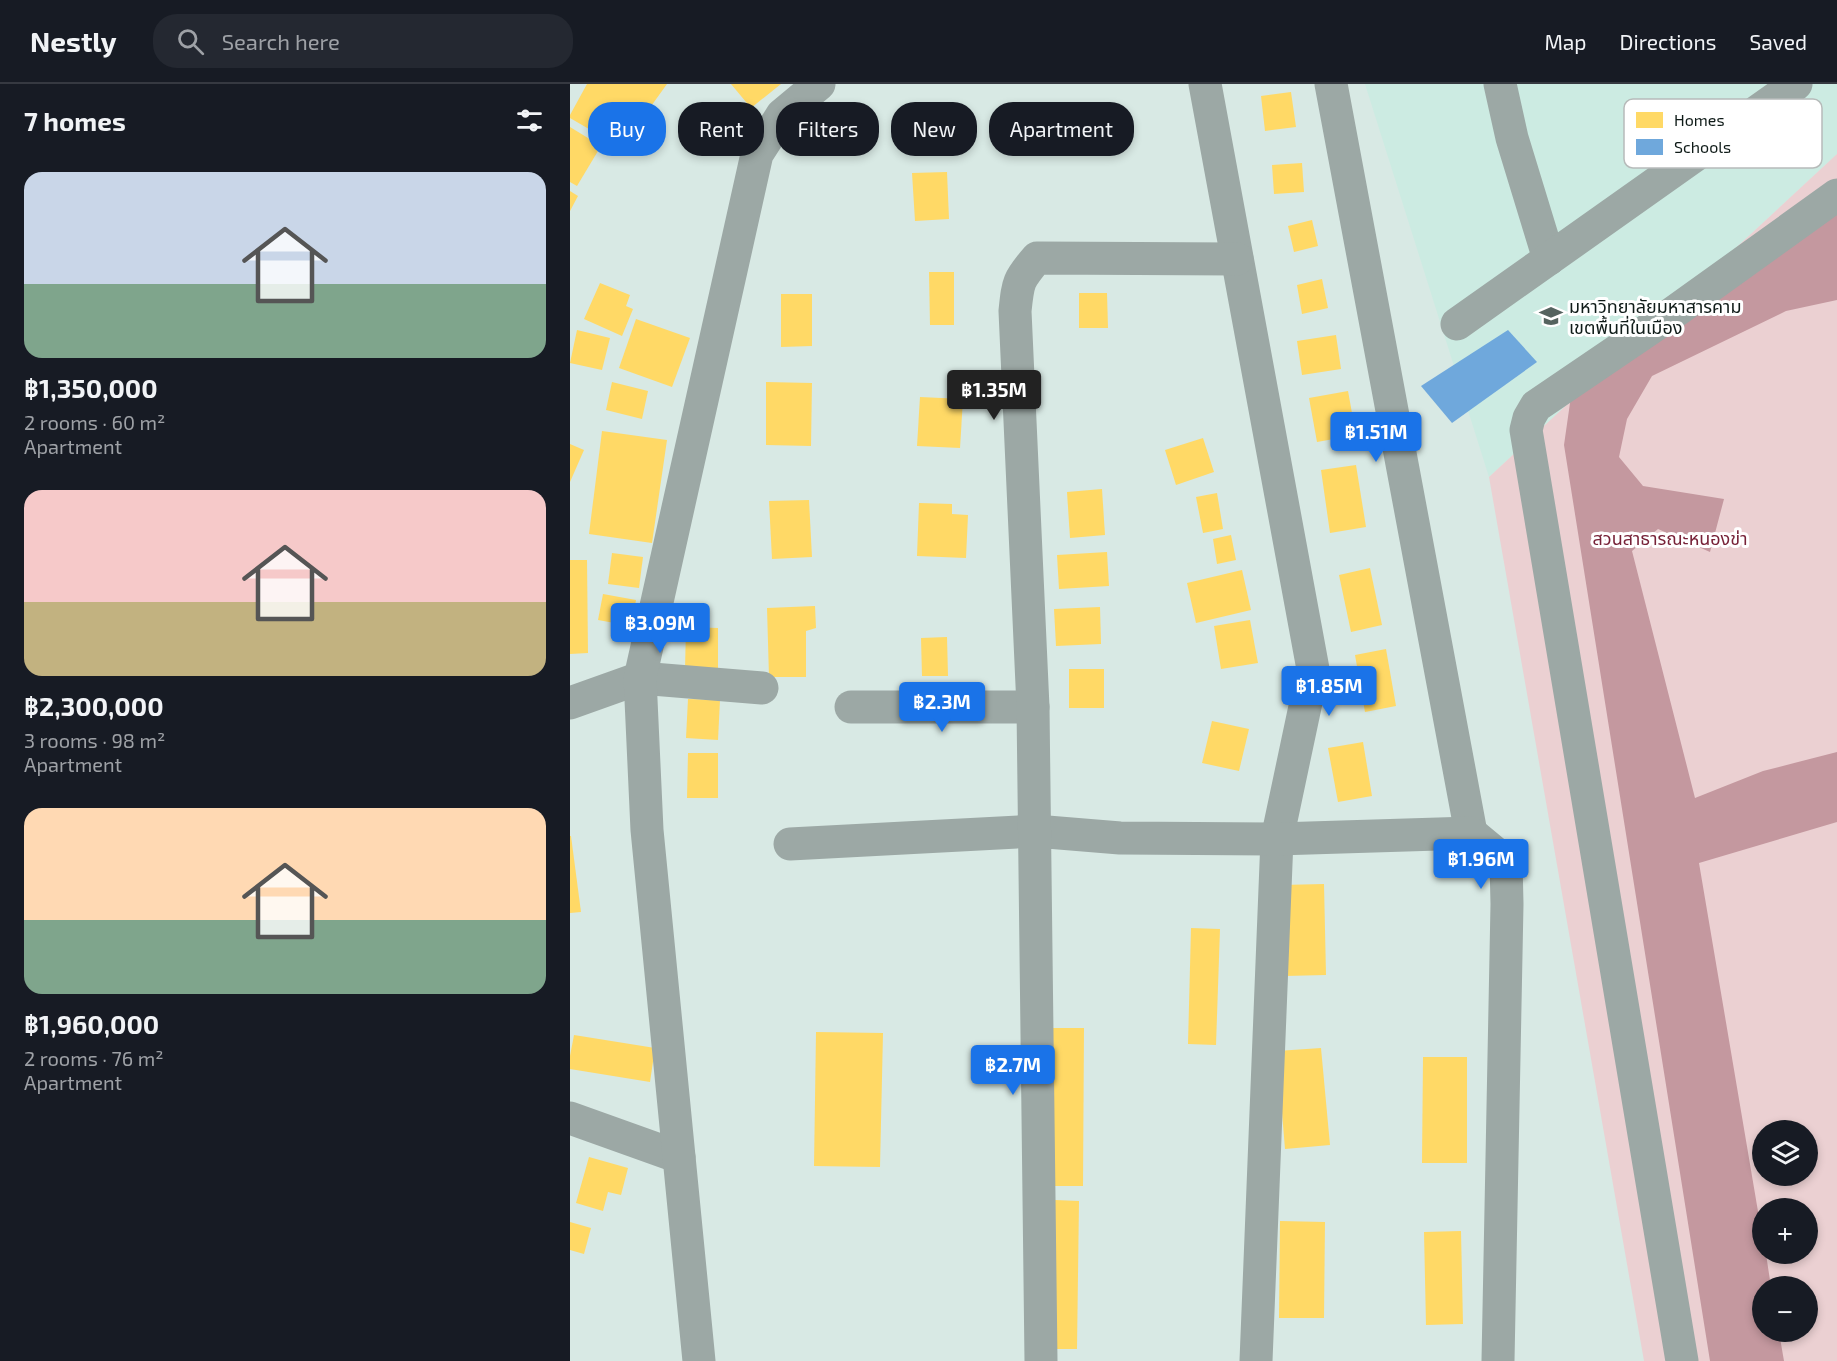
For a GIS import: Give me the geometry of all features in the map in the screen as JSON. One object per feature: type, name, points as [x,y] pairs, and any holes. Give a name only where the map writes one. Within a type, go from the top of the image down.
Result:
[{"type":"street","points":[[699,1361],[647,830],[640,678],[757,154],[782,115],[819,84]]},
{"type":"street","points":[[1205,84],[1313,669],[1277,839],[1256,1361]]},
{"type":"street","points":[[1331,84],[1471,833],[1506,862],[1498,1361]]},
{"type":"street","points":[[1500,84],[1512,138],[1549,259]]},
{"type":"street","points":[[1775,99],[1796,84]]},
{"type":"street","points":[[1457,324],[1677,168]]},
{"type":"street","points":[[1682,1361],[1526,430],[1529,418],[1536,406],[1670,315],[1837,195]]},
{"type":"street","points":[[1041,1361],[1033,707],[1015,311],[1018,283],[1024,272],[1037,258],[1237,259]]},
{"type":"street","points":[[570,703],[640,678],[762,688]]},
{"type":"street","points":[[851,707],[1033,707]]},
{"type":"street","points":[[790,844],[1035,831],[1120,838],[1277,839],[1471,833]]},
{"type":"street","points":[[570,1118],[679,1157]]},
{"type":"shaded area","name":"มหาวิทยาลัยมหาสารคาม เขตพื้นที่ในเมือง","points":[[1365,84],[1837,84],[1837,154],[1822,168],[1822,99],[1624,99],[1624,168],[1822,168],[1489,477]]},
{"type":"shaded area","points":[[1837,202],[1837,300],[1786,311],[1652,376],[1627,419],[1619,457],[1643,486],[1724,499],[1710,552],[1658,529],[1632,551],[1695,798],[1763,771],[1837,752],[1837,822],[1699,863],[1756,1198],[1752,1198],[1752,1264],[1768,1264],[1769,1276],[1752,1276],[1752,1342],[1781,1342],[1784,1361],[1710,1361],[1564,445],[1572,389]]},
{"type":"green space","name":"สวนสาธารณะหนองข่า","points":[[1837,154],[1837,1361],[1644,1361],[1489,477]]},
{"type":"building: Homes","points":[[587,84],[667,84],[654,102],[588,102],[588,128],[570,118]]},
{"type":"building: Homes","points":[[731,84],[781,84],[758,102],[746,102]]},
{"type":"building: Homes","points":[[1291,92],[1296,127],[1265,131],[1261,96]]},
{"type":"building: Homes","points":[[570,127],[588,138],[588,156],[595,156],[577,186],[570,182]]},
{"type":"building: Homes","points":[[1302,163],[1304,192],[1274,194],[1272,165]]},
{"type":"building: Homes","points":[[947,172],[949,219],[915,221],[912,173]]},
{"type":"building: Homes","points":[[570,191],[578,196],[570,211]]},
{"type":"building: Homes","points":[[1312,220],[1318,246],[1294,252],[1288,226]]},
{"type":"building: Homes","points":[[929,272],[954,272],[954,325],[930,325]]},
{"type":"building: Homes","points":[[1322,279],[1328,308],[1302,314],[1297,285]]},
{"type":"building: Homes","points":[[600,283],[630,295],[626,306],[633,309],[622,336],[584,319]]},
{"type":"building: Homes","points":[[1079,293],[1107,293],[1108,328],[1079,328]]},
{"type":"building: Homes","points":[[781,294],[812,294],[812,346],[781,347]]},
{"type":"building: Homes","points":[[636,319],[690,338],[672,387],[619,368]]},
{"type":"building: Homes","points":[[577,330],[610,338],[602,370],[570,363]]},
{"type":"building: Homes","points":[[1336,335],[1341,369],[1302,375],[1297,341]]},
{"type":"building: Homes","points":[[612,382],[648,391],[642,419],[606,410]]},
{"type":"building: Homes","points":[[766,382],[812,383],[811,446],[766,445]]},
{"type":"building: Homes","points":[[1348,391],[1356,435],[1317,442],[1309,398]]},
{"type":"building: Homes","points":[[920,397],[963,399],[960,448],[917,446]]},
{"type":"building: Homes","points":[[602,431],[667,440],[652,543],[589,534]]},
{"type":"building: Homes","points":[[1203,438],[1214,472],[1176,485],[1165,450]]},
{"type":"building: Homes","points":[[570,444],[584,450],[570,482]]},
{"type":"building: Homes","points":[[1356,465],[1366,527],[1330,533],[1321,470]]},
{"type":"building: Homes","points":[[1102,489],[1105,535],[1070,538],[1067,492]]},
{"type":"building: Homes","points":[[1217,493],[1223,529],[1203,533],[1196,497]]},
{"type":"building: Homes","points":[[809,500],[812,557],[772,559],[769,501]]},
{"type":"building: Homes","points":[[919,503],[952,504],[952,514],[968,515],[966,558],[917,556]]},
{"type":"building: Homes","points":[[1231,535],[1236,560],[1217,564],[1213,539]]},
{"type":"building: Homes","points":[[1107,552],[1109,586],[1059,589],[1057,555]]},
{"type":"building: Homes","points":[[612,553],[643,557],[639,588],[608,584]]},
{"type":"building: Homes","points":[[570,560],[587,560],[588,653],[570,654]]},
{"type":"building: Homes","points":[[1370,568],[1382,625],[1351,632],[1339,575]]},
{"type":"building: Homes","points":[[1242,570],[1251,610],[1196,623],[1187,583]]},
{"type":"building: Homes","points":[[603,594],[636,600],[631,626],[598,620]]},
{"type":"building: Homes","points":[[815,606],[816,628],[806,631],[806,677],[769,677],[767,608]]},
{"type":"building: Homes","points":[[1100,607],[1101,644],[1056,646],[1054,609]]},
{"type":"building: Homes","points":[[1250,620],[1258,663],[1221,669],[1214,626]]},
{"type":"building: Homes","points":[[686,627],[718,628],[718,671],[685,670]]},
{"type":"building: Homes","points":[[947,637],[948,676],[922,676],[921,638]]},
{"type":"building: Homes","points":[[1386,649],[1396,706],[1365,712],[1355,655]]},
{"type":"building: Homes","points":[[1069,669],[1104,669],[1104,708],[1069,708]]},
{"type":"building: Homes","points":[[688,699],[720,700],[718,740],[686,738]]},
{"type":"building: Homes","points":[[1212,721],[1249,729],[1239,771],[1202,763]]},
{"type":"building: Homes","points":[[1363,742],[1372,796],[1338,802],[1328,748]]},
{"type":"building: Homes","points":[[688,753],[718,753],[718,798],[687,798]]},
{"type":"building: Homes","points":[[570,836],[581,912],[570,913]]},
{"type":"building: Homes","points":[[1324,884],[1326,975],[1285,976],[1281,885]]},
{"type":"building: Homes","points":[[1191,928],[1220,929],[1216,1045],[1188,1044]]},
{"type":"building: Homes","points":[[1051,1028],[1084,1028],[1083,1186],[1051,1186]]},
{"type":"building: Homes","points":[[816,1032],[883,1033],[880,1167],[814,1166]]},
{"type":"building: Homes","points":[[574,1035],[655,1048],[650,1082],[570,1069]]},
{"type":"building: Homes","points":[[1321,1048],[1330,1145],[1285,1149],[1277,1051]]},
{"type":"building: Homes","points":[[1423,1057],[1467,1057],[1467,1163],[1422,1163]]},
{"type":"building: Homes","points":[[589,1157],[628,1168],[621,1195],[608,1192],[603,1211],[576,1203]]},
{"type":"building: Homes","points":[[1055,1200],[1079,1201],[1077,1349],[1053,1349]]},
{"type":"building: Homes","points":[[1280,1221],[1325,1222],[1324,1318],[1279,1318]]},
{"type":"building: Homes","points":[[570,1222],[591,1228],[584,1254],[570,1250]]},
{"type":"building: Homes","points":[[1461,1231],[1463,1324],[1426,1325],[1424,1232]]},
{"type":"building: Schools","points":[[1508,330],[1537,362],[1452,423],[1421,386]]},
{"type":"place","name":"มหาวิทยาลัยมหาสารคาม เขตพื้นที่ในเมือง","points":[[1551,316]]}]
